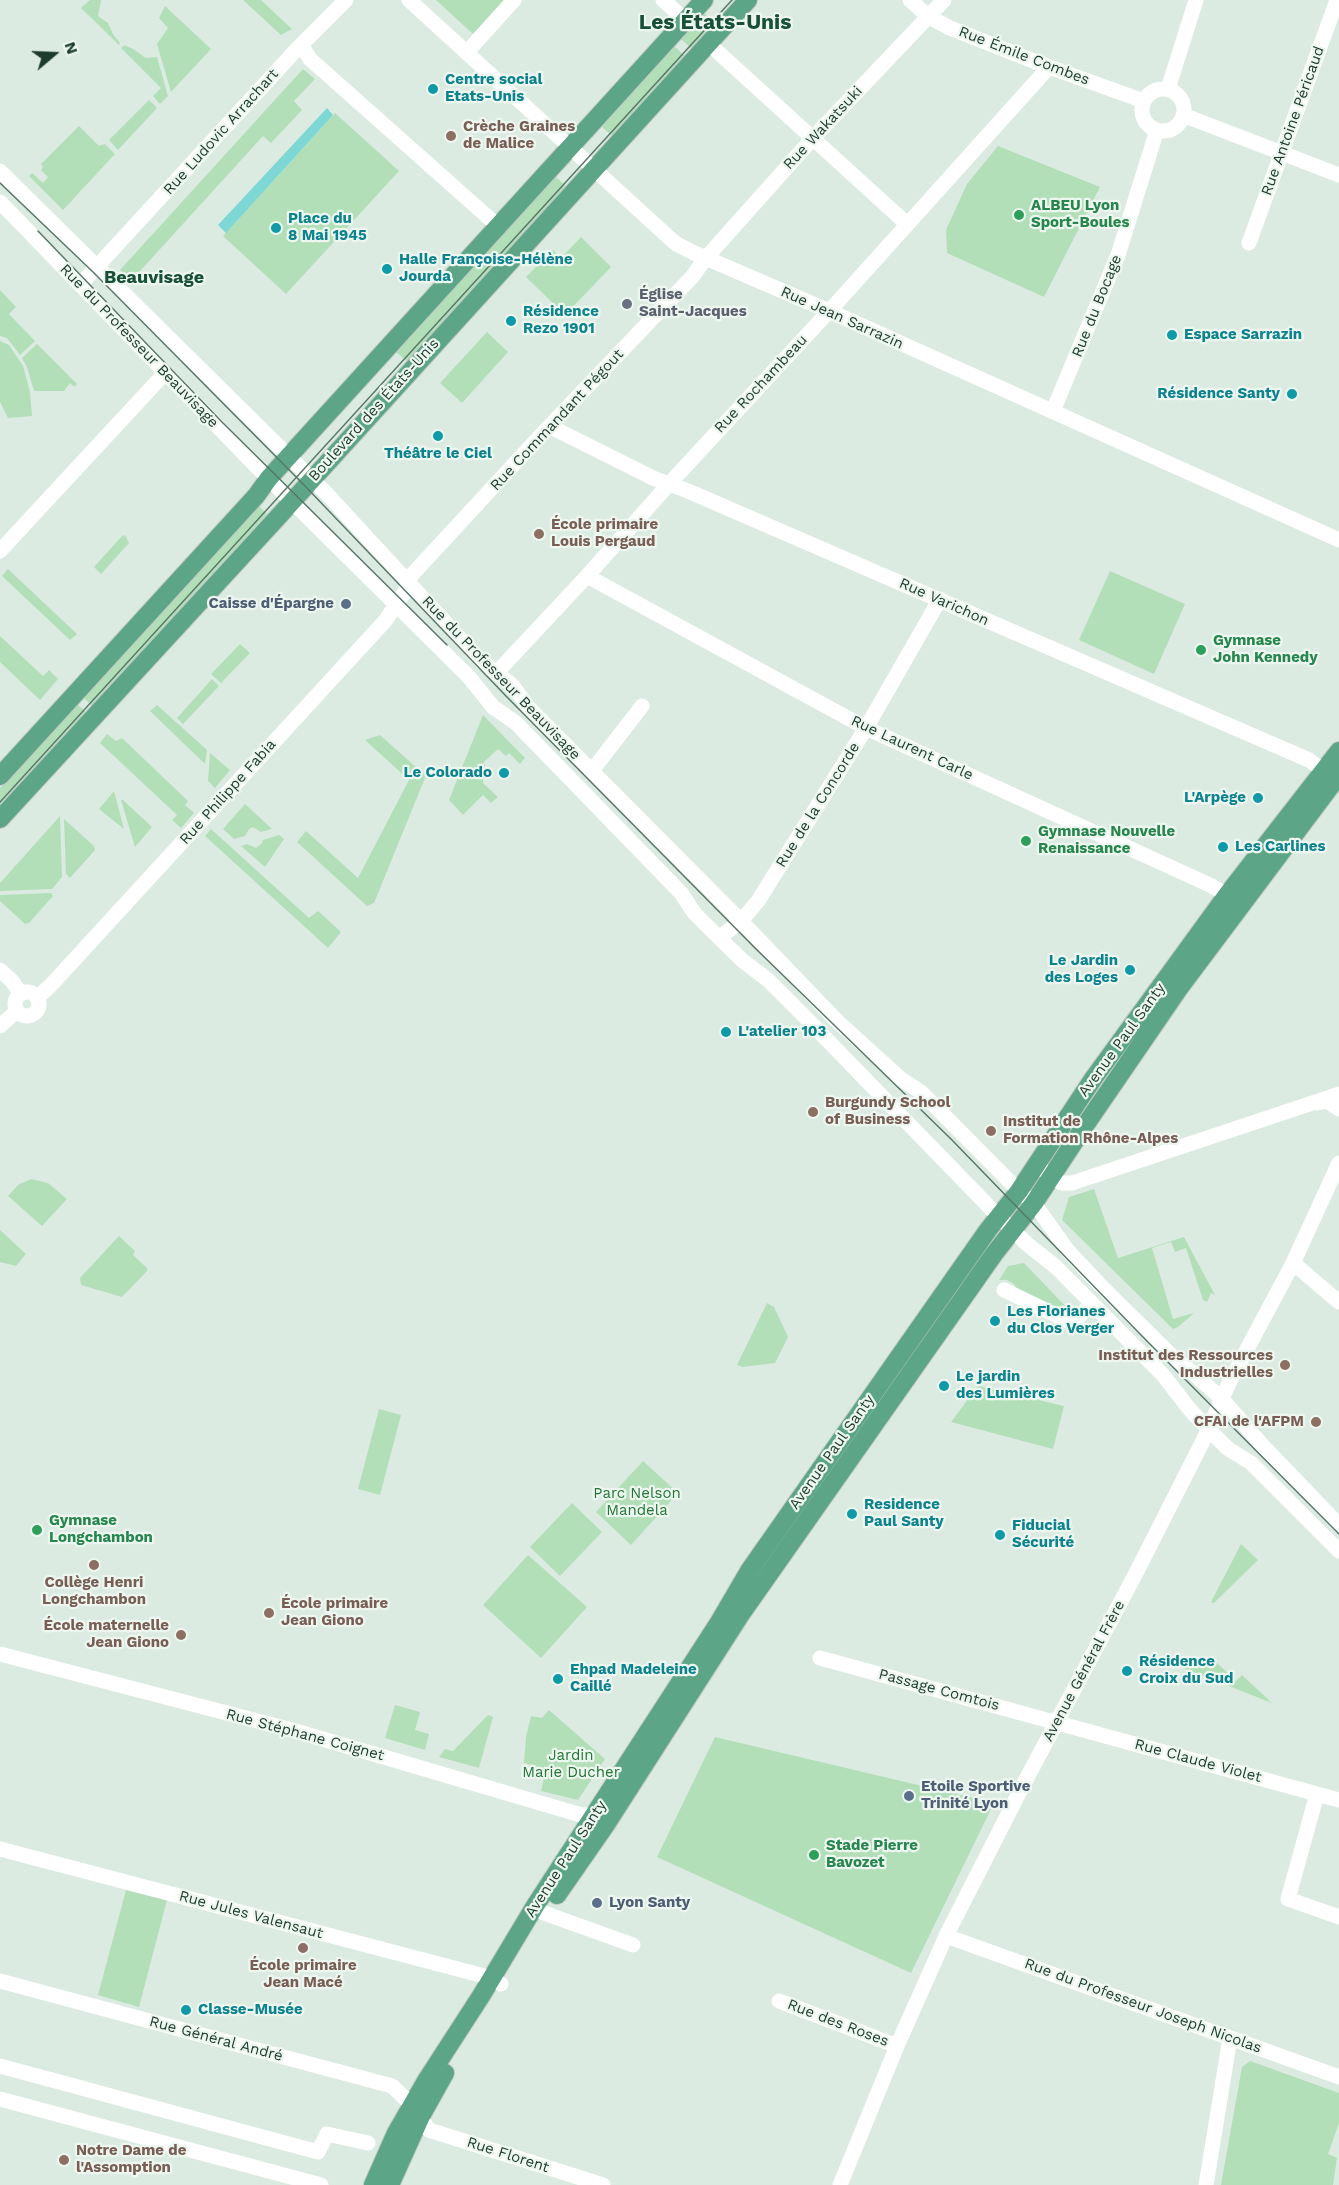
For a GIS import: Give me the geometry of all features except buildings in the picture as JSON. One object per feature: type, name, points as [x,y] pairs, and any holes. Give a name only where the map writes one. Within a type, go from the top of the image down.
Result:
[{"type":"main road","points":[[0,776],[704,0]]},
{"type":"main road","name":"Boulevard des États-Unis","points":[[0,819],[747,0]]},
{"type":"main road","name":"Avenue Paul Santy","points":[[373,2185],[396,2133],[436,2088],[492,2003],[496,1981],[518,1953],[540,1910],[741,1614],[1012,1230],[1034,1203],[1180,987],[1243,906],[1333,775],[1339,751]]},
{"type":"main road","name":"Avenue Paul Santy","points":[[601,1820],[749,1571],[928,1315],[1019,1191],[1093,1079],[1227,895],[1333,775]]},
{"type":"main road","points":[[928,1315],[935,1320],[940,1331]]},
{"type":"main road","name":"Avenue Paul Santy","points":[[390,2185],[416,2110]]},
{"type":"street","name":"Rue Ludovic Arrachart","points":[[80,285],[346,0]]},
{"type":"street","name":"Rue Jean Sarrazin","points":[[409,0],[675,243],[705,259],[829,311],[1339,540]]},
{"type":"street","points":[[466,52],[514,0]]},
{"type":"street","points":[[663,0],[682,17]]},
{"type":"street","name":"Rue Émile Combes","points":[[910,0],[929,17],[950,28],[1144,101]]},
{"type":"street","name":"Rue Wakatsuki","points":[[705,259],[813,138],[944,0]]},
{"type":"street","points":[[1168,89],[1196,0]]},
{"type":"street","name":"Rue Antoine Péricaud","points":[[1249,243],[1337,0]]},
{"type":"street","points":[[708,43],[907,224]]},
{"type":"street","points":[[302,46],[310,59],[498,226]]},
{"type":"street","name":"Rue Rochambeau","points":[[498,674],[501,668],[829,311],[1049,67]]},
{"type":"street","points":[[1168,89],[1174,92],[1182,102],[1183,115],[1176,126],[1157,130],[1146,122],[1143,115],[1144,101],[1154,91],[1168,89]]},
{"type":"street","points":[[1183,115],[1339,175]]},
{"type":"street","name":"Rue du Bocage","points":[[1053,411],[1119,255],[1157,130]]},
{"type":"street","name":"Rue du Professeur Beauvisage","points":[[0,171],[312,479],[408,579],[480,660],[513,686],[528,707],[836,1020],[901,1079],[921,1092],[1019,1191],[1034,1203],[1068,1251],[1099,1284],[1176,1360],[1193,1372],[1222,1400],[1339,1525]]},
{"type":"street","name":"Rue du Professeur Beauvisage","points":[[0,202],[165,373],[470,677],[493,707],[516,723],[681,893],[695,914],[803,1015],[1012,1230],[1056,1267],[1163,1375],[1191,1411],[1227,1448],[1251,1463],[1339,1551]]},
{"type":"street","name":"Rue Commandant Pégout","points":[[408,579],[692,277],[705,259]]},
{"type":"street","points":[[0,551],[165,373]]},
{"type":"street","name":"Rue Varichon","points":[[551,427],[653,478],[1309,759],[1333,775]]},
{"type":"street","name":"Rue Laurent Carle","points":[[587,576],[866,728],[1212,886],[1243,906]]},
{"type":"street","name":"Rue Philippe Fabia","points":[[37,998],[200,824],[384,621],[406,590],[408,579]]},
{"type":"street","name":"Rue de la Concorde","points":[[719,938],[741,921],[758,901],[866,728],[940,599]]},
{"type":"street","points":[[591,772],[642,706]]},
{"type":"street","points":[[0,970],[21,994]]},
{"type":"street","points":[[32,993],[37,998],[39,1006],[32,1015],[24,1016],[17,1011],[16,1000],[21,994],[32,993]]},
{"type":"street","points":[[0,1026],[17,1011]]},
{"type":"street","points":[[1036,1165],[1061,1183],[1072,1183],[1339,1094]]},
{"type":"street","points":[[1299,1107],[1327,1101],[1339,1110]]},
{"type":"street","name":"Avenue Général Frère","points":[[840,2185],[897,2046],[946,1936],[1208,1429],[1229,1383],[1293,1263],[1339,1162]]},
{"type":"street","points":[[1293,1263],[1336,1294]]},
{"type":"street","points":[[1004,1290],[1072,1323],[1092,1304]]},
{"type":"street","name":"Rue Stéphane Coignet","points":[[0,1654],[292,1730],[601,1820]]},
{"type":"street","name":"Passage Comtois","points":[[820,1658],[1058,1722]]},
{"type":"street","name":"Rue Claude Violet","points":[[1058,1722],[1339,1800]]},
{"type":"street","points":[[1317,1794],[1288,1899],[1339,1917]]},
{"type":"street","name":"Rue Jules Valensaut","points":[[0,1849],[496,1981]]},
{"type":"street","points":[[540,1910],[633,1945]]},
{"type":"street","name":"Rue du Professeur Joseph Nicolas","points":[[946,1936],[1339,2077]]},
{"type":"street","name":"Rue Général André","points":[[0,1981],[392,2085],[416,2110]]},
{"type":"street","name":"Rue des Roses","points":[[779,2001],[897,2046]]},
{"type":"street","points":[[1206,2185],[1230,2038]]},
{"type":"street","points":[[0,2066],[318,2152],[327,2134],[368,2143]]},
{"type":"street","points":[[0,2099],[321,2185]]},
{"type":"street","name":"Rue Florent","points":[[416,2110],[429,2130],[603,2185]]},
{"type":"street","points":[[550,2185],[554,2169]]},
{"type":"green space","points":[[90,0],[101,0],[98,16],[108,23],[119,45],[81,8]]},
{"type":"green space","points":[[243,0],[261,0],[292,29],[281,35]]},
{"type":"green space","points":[[436,0],[504,0],[473,34]]},
{"type":"green space","points":[[165,6],[211,49],[171,92],[157,44],[168,28],[159,18]]},
{"type":"green space","points":[[703,12],[718,26],[695,52],[680,38]]},
{"type":"green space","points":[[124,45],[146,58],[157,57],[168,96],[160,104],[153,96],[161,88],[121,48]]},
{"type":"green space","points":[[673,45],[688,59],[615,139],[600,125]]},
{"type":"green space","points":[[303,69],[315,79],[294,101],[302,110],[271,143],[263,136],[131,281],[120,270]]},
{"type":"green space","points":[[149,100],[157,108],[118,150],[109,140]]},
{"type":"green space","points":[[335,113],[399,171],[286,294],[223,236]]},
{"type":"green space","points":[[79,126],[99,146],[105,144],[115,154],[63,210],[29,176],[32,173],[43,183],[48,177],[41,170],[43,167],[41,164]]},
{"type":"green space","name":"ALBEU Lyon Sport-Boules","points":[[998,146],[1100,187],[1044,297],[947,253],[946,230],[967,184]]},
{"type":"green space","points":[[554,175],[570,190],[410,364],[394,350]]},
{"type":"green space","points":[[581,237],[611,267],[565,315],[526,277],[553,250],[561,258]]},
{"type":"green space","points":[[0,290],[16,307],[9,314],[35,341],[20,355],[7,338],[0,336]]},
{"type":"green space","points":[[487,332],[508,352],[462,403],[440,383]]},
{"type":"green space","points":[[0,341],[9,345],[23,366],[30,392],[32,416],[8,418],[0,402]]},
{"type":"green space","points":[[37,344],[77,384],[74,387],[70,383],[64,391],[34,391],[22,358]]},
{"type":"green space","points":[[258,505],[267,514],[92,706],[83,697]]},
{"type":"green space","points":[[125,535],[129,543],[101,574],[94,567]]},
{"type":"green space","points":[[8,569],[77,634],[70,640],[2,576]]},
{"type":"green space","points":[[1110,571],[1185,604],[1154,674],[1079,640]]},
{"type":"green space","points":[[0,636],[43,676],[49,670],[58,679],[40,700],[0,662]]},
{"type":"green space","points":[[240,644],[250,653],[221,683],[211,674]]},
{"type":"green space","points":[[212,679],[219,686],[183,724],[177,718]]},
{"type":"green space","points":[[77,704],[86,712],[0,807],[0,788]]},
{"type":"green space","points":[[157,705],[207,750],[205,764],[150,711]]},
{"type":"green space","points":[[483,715],[525,758],[520,764],[509,753],[506,756],[498,749],[483,763],[485,765],[483,783],[498,797],[491,803],[483,795],[463,815],[449,800]]},
{"type":"green space","points":[[107,734],[116,741],[122,738],[188,801],[185,805],[194,813],[181,828],[172,820],[177,815],[100,743]]},
{"type":"green space","points":[[380,735],[425,775],[425,778],[374,903],[367,906],[297,842],[306,831],[358,878],[409,780],[365,740]]},
{"type":"green space","points":[[210,753],[230,770],[215,788],[208,781]]},
{"type":"green space","points":[[114,791],[124,829],[99,809]]},
{"type":"green space","points":[[121,800],[152,827],[135,847]]},
{"type":"green space","points":[[245,804],[272,829],[261,832],[253,827],[245,836],[234,839],[223,829]]},
{"type":"green space","points":[[60,816],[62,877],[52,889],[0,891],[0,883]]},
{"type":"green space","points":[[64,819],[94,846],[95,850],[70,878],[66,874]]},
{"type":"green space","points":[[211,829],[309,918],[318,911],[341,932],[328,948],[205,836]]},
{"type":"green space","points":[[279,835],[284,839],[265,867],[241,846],[247,844],[256,848],[263,840]]},
{"type":"green space","points":[[51,893],[53,896],[29,923],[25,924],[0,901],[0,895]]},
{"type":"green space","points":[[31,1179],[48,1183],[67,1199],[42,1226],[8,1196],[18,1185]]},
{"type":"green space","points":[[1094,1189],[1118,1258],[1184,1237],[1215,1295],[1211,1293],[1207,1302],[1203,1300],[1186,1248],[1175,1252],[1171,1242],[1152,1248],[1173,1319],[1194,1313],[1178,1327],[1173,1329],[1062,1220],[1069,1197]]},
{"type":"green space","points":[[0,1230],[26,1254],[16,1266],[0,1262]]},
{"type":"green space","points":[[119,1236],[135,1251],[133,1255],[147,1268],[147,1271],[122,1297],[81,1285],[80,1278]]},
{"type":"green space","points":[[1024,1263],[1072,1313],[1068,1318],[1019,1292],[1014,1284],[1007,1280],[999,1280],[1008,1266]]},
{"type":"green space","points":[[767,1303],[774,1307],[788,1337],[775,1363],[743,1367],[737,1365]]},
{"type":"green space","points":[[978,1386],[1064,1406],[1053,1449],[951,1422]]},
{"type":"green space","points":[[379,1409],[401,1415],[380,1495],[358,1489]]},
{"type":"green space","name":"Parc Nelson Mandela","points":[[643,1461],[678,1493],[631,1545],[596,1512]]},
{"type":"green space","points":[[572,1503],[602,1532],[560,1576],[530,1547]]},
{"type":"green space","points":[[1241,1544],[1258,1560],[1214,1603],[1211,1602]]},
{"type":"green space","points":[[528,1555],[587,1607],[541,1658],[483,1605]]},
{"type":"green space","points":[[1183,1656],[1193,1664],[1201,1659],[1210,1669],[1217,1663],[1236,1681],[1242,1675],[1272,1703],[1178,1666]]},
{"type":"green space","points":[[395,1705],[420,1712],[415,1730],[429,1734],[425,1750],[385,1738]]},
{"type":"green space","name":"Jardin Marie Ducher","points":[[549,1710],[605,1759],[578,1800],[541,1791],[546,1769],[524,1763],[526,1737],[531,1716],[542,1718]]},
{"type":"green space","points":[[488,1715],[493,1717],[479,1768],[439,1757],[445,1749],[453,1751]]},
{"type":"green space","name":"Stade Pierre Bavozet","points":[[715,1737],[994,1803],[911,1973],[657,1857]]},
{"type":"green space","points":[[126,1890],[167,1900],[139,2007],[98,1995]]},
{"type":"green space","points":[[1250,2061],[1339,2093],[1339,2123],[1328,2154],[1337,2158],[1333,2185],[1221,2185],[1242,2067]]},
{"type":"water","points":[[327,108],[333,115],[226,233],[218,225]]},
{"type":"tram line","points":[[0,802],[732,0]]},
{"type":"tram line","points":[[0,183],[93,272],[305,486],[505,695],[755,948],[951,1139],[1140,1334],[1339,1534]]},
{"type":"tram line","points":[[38,231],[222,422],[447,645]]},
{"type":"place","name":"Centre social Etats-Unis","points":[[433,89]]},
{"type":"place","name":"Crèche Graines de Malice","points":[[451,136]]},
{"type":"place","name":"ALBEU Lyon Sport-Boules","points":[[1019,215]]},
{"type":"place","name":"Place du 8 Mai 1945","points":[[276,228]]},
{"type":"place","name":"Halle Françoise-Hélène Jourda","points":[[387,269]]},
{"type":"place","name":"Église Saint-Jacques","points":[[627,304]]},
{"type":"place","name":"Résidence Rezo 1901","points":[[511,321]]},
{"type":"place","name":"Espace Sarrazin","points":[[1172,335]]},
{"type":"place","name":"Résidence Santy","points":[[1292,394]]},
{"type":"place","name":"Théâtre le Ciel","points":[[438,436]]},
{"type":"place","name":"École primaire Louis Pergaud","points":[[539,534]]},
{"type":"place","name":"Caisse d'Épargne","points":[[346,604]]},
{"type":"place","name":"Gymnase John Kennedy","points":[[1201,650]]},
{"type":"place","name":"Le Colorado","points":[[504,773]]},
{"type":"place","name":"L'Arpège","points":[[1258,798]]},
{"type":"place","name":"Gymnase Nouvelle Renaissance","points":[[1026,841]]},
{"type":"place","name":"Les Carlines","points":[[1223,847]]},
{"type":"place","name":"Le Jardin des Loges","points":[[1130,970]]},
{"type":"place","name":"L'atelier 103","points":[[726,1032]]},
{"type":"place","name":"Burgundy School of Business","points":[[813,1112]]},
{"type":"place","name":"Institut de Formation Rhône-Alpes","points":[[991,1131]]},
{"type":"place","name":"Les Florianes du Clos Verger","points":[[995,1321]]},
{"type":"place","name":"Institut des Ressources Industrielles","points":[[1285,1365]]},
{"type":"place","name":"Le jardin des Lumières","points":[[944,1386]]},
{"type":"place","name":"CFAI de l'AFPM","points":[[1316,1422]]},
{"type":"place","name":"Residence Paul Santy","points":[[852,1514]]},
{"type":"place","name":"Gymnase Longchambon","points":[[37,1530]]},
{"type":"place","name":"Fiducial Sécurité","points":[[1000,1535]]},
{"type":"place","name":"Collège Henri Longchambon","points":[[94,1565]]},
{"type":"place","name":"École primaire Jean Giono","points":[[269,1613]]},
{"type":"place","name":"École maternelle Jean Giono","points":[[181,1635]]},
{"type":"place","name":"Résidence Croix du Sud","points":[[1127,1671]]},
{"type":"place","name":"Ehpad Madeleine Caillé","points":[[558,1679]]},
{"type":"place","name":"Etoile Sportive Trinité Lyon","points":[[909,1796]]},
{"type":"place","name":"Stade Pierre Bavozet","points":[[814,1855]]},
{"type":"place","name":"Lyon Santy","points":[[597,1903]]},
{"type":"place","name":"École primaire Jean Macé","points":[[303,1948]]},
{"type":"place","name":"Classe-Musée","points":[[186,2010]]},
{"type":"place","name":"Notre Dame de l'Assomption","points":[[64,2160]]},
{"type":"district","name":"Les États-Unis","points":[[715,23]]},
{"type":"district","name":"Beauvisage","points":[[154,278]]}]
